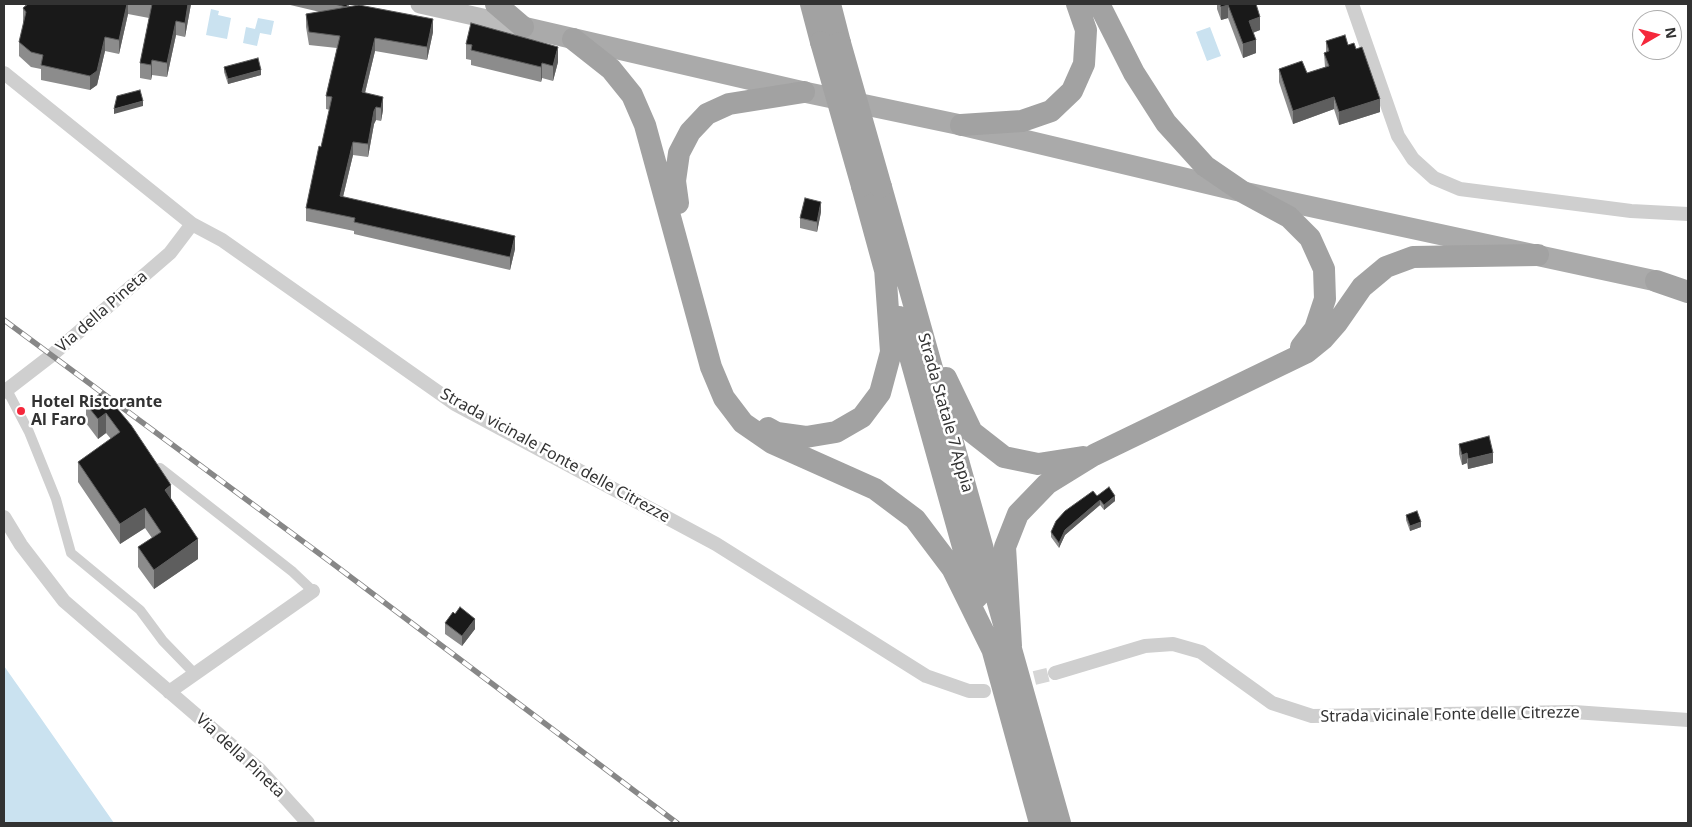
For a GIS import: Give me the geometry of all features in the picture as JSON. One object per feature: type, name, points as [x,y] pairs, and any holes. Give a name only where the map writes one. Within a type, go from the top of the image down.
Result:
[{"type":"highway","points":[[496,4],[523,27]]},
{"type":"highway","name":"Strada Statale 7 Appia","points":[[811,4],[830,42],[871,187],[921,328],[1002,649],[1040,823]]},
{"type":"highway","name":"Strada Statale 7 Appia","points":[[830,4],[830,42]]},
{"type":"highway","points":[[830,42],[839,4]]},
{"type":"highway","points":[[961,125],[1022,121],[1051,111],[1072,91],[1084,64],[1086,30],[1077,4]]},
{"type":"highway","points":[[1099,4],[1134,73],[1166,124],[1205,166],[1243,192],[1289,217],[1310,238],[1324,269],[1326,299],[1315,329],[1302,345],[1280,366]]},
{"type":"highway","points":[[572,38],[611,69],[632,95],[645,125],[712,367],[724,398],[743,423],[772,443],[875,489],[915,519],[952,568],[1002,649]]},
{"type":"highway","points":[[804,92],[729,104],[707,114],[690,132],[679,153],[675,181],[679,210],[700,292],[726,379],[732,394],[749,416],[777,433],[806,437],[836,432],[862,418],[880,393],[891,352],[885,268]]},
{"type":"highway","name":"Strada Statale 7 Appia","points":[[871,187],[885,268],[1002,649],[1060,823]]},
{"type":"highway","points":[[1002,649],[1005,547],[1018,514],[1047,484],[1094,455],[1307,352],[1323,339],[1362,288],[1386,267],[1413,257],[1538,255]]},
{"type":"highway","points":[[1656,281],[1688,288]]},
{"type":"highway","points":[[1656,281],[1688,292]]},
{"type":"highway","points":[[921,328],[972,432],[1004,457],[1038,464],[1094,455]]},
{"type":"main road","points":[[420,4],[804,92],[961,125],[1243,192],[1656,281]]},
{"type":"street","points":[[1352,4],[1398,136],[1413,159],[1434,178],[1460,189],[1631,211],[1688,214]]},
{"type":"street","name":"Strada vicinale Fonte delle Citrezze","points":[[4,73],[192,224],[222,240],[455,404],[716,544],[926,676],[969,691],[984,692]]},
{"type":"street","name":"Via della Pineta","points":[[5,391],[52,355],[170,253],[192,224]]},
{"type":"street","points":[[5,391],[29,432],[56,499],[71,553],[140,610],[163,641],[194,673]]},
{"type":"street","points":[[160,468],[293,572],[313,591],[169,692]]},
{"type":"street","name":"Via della Pineta","points":[[4,517],[21,545],[64,601],[259,769],[308,823]]},
{"type":"street","name":"Strada vicinale Fonte delle Citrezze","points":[[1055,673],[1145,646],[1173,644],[1201,652],[1272,703],[1312,716],[1574,712],[1688,720]]},
{"type":"water","points":[[211,9],[219,11],[218,15],[231,18],[227,39],[206,35]]},
{"type":"water","points":[[258,18],[274,21],[271,35],[260,33],[257,46],[243,43],[246,27],[255,29]]},
{"type":"water","points":[[1210,27],[1221,56],[1207,61],[1196,32]]},
{"type":"water","points":[[4,666],[40,717],[114,823],[4,823]]},
{"type":"building","points":[[28,4],[127,4],[119,40],[105,37],[97,71],[90,76],[41,65],[43,55],[31,52],[19,42],[26,12],[23,8]]},
{"type":"building","points":[[152,4],[188,4],[185,23],[176,21],[167,63],[152,60],[151,65],[140,63]]},
{"type":"building","points":[[334,4],[347,4],[347,7]]},
{"type":"building","points":[[1220,4],[1256,4],[1260,17],[1249,21],[1256,40],[1243,44],[1228,5],[1221,7]]},
{"type":"building","points":[[359,5],[433,19],[427,47],[375,38],[362,92],[383,97],[381,108],[376,107],[374,111],[368,144],[353,142],[340,196],[515,236],[510,257],[354,222],[355,218],[306,208],[332,97],[326,96],[340,36],[309,32],[306,14]]},
{"type":"building","points":[[471,23],[558,47],[553,66],[542,63],[541,67],[471,50],[472,45],[466,44]]},
{"type":"building","points":[[1345,35],[1348,45],[1354,43],[1356,49],[1362,47],[1380,99],[1339,112],[1334,97],[1293,111],[1279,69],[1302,61],[1307,73],[1329,66],[1324,53],[1329,51],[1326,41]]},
{"type":"building","points":[[258,58],[261,70],[228,79],[224,67]]},
{"type":"building","points":[[140,90],[143,101],[114,109],[117,96]]},
{"type":"building","points":[[805,198],[821,202],[817,222],[800,218]]},
{"type":"building","points":[[100,394],[111,408],[115,406],[131,425],[171,485],[165,490],[198,539],[154,570],[138,547],[161,532],[145,508],[120,524],[78,462],[120,432],[106,413],[98,419],[86,404]]},
{"type":"building","points":[[1489,436],[1493,453],[1468,459],[1467,453],[1462,455],[1459,444]]},
{"type":"building","points":[[1109,487],[1115,496],[1104,505],[1100,500],[1065,530],[1059,543],[1051,532],[1056,521],[1065,511],[1093,491],[1097,496]]},
{"type":"building","points":[[1417,511],[1421,522],[1410,526],[1406,515]]},
{"type":"building","points":[[460,607],[475,619],[462,636],[445,623],[453,612],[455,614]]},
{"type":"tunnel","points":[[1014,683],[1055,673]]},
{"type":"railway","points":[[4,320],[332,563],[677,823]]},
{"type":"place","name":"Hotel Ristorante Al Faro","points":[[21,411]]}]
